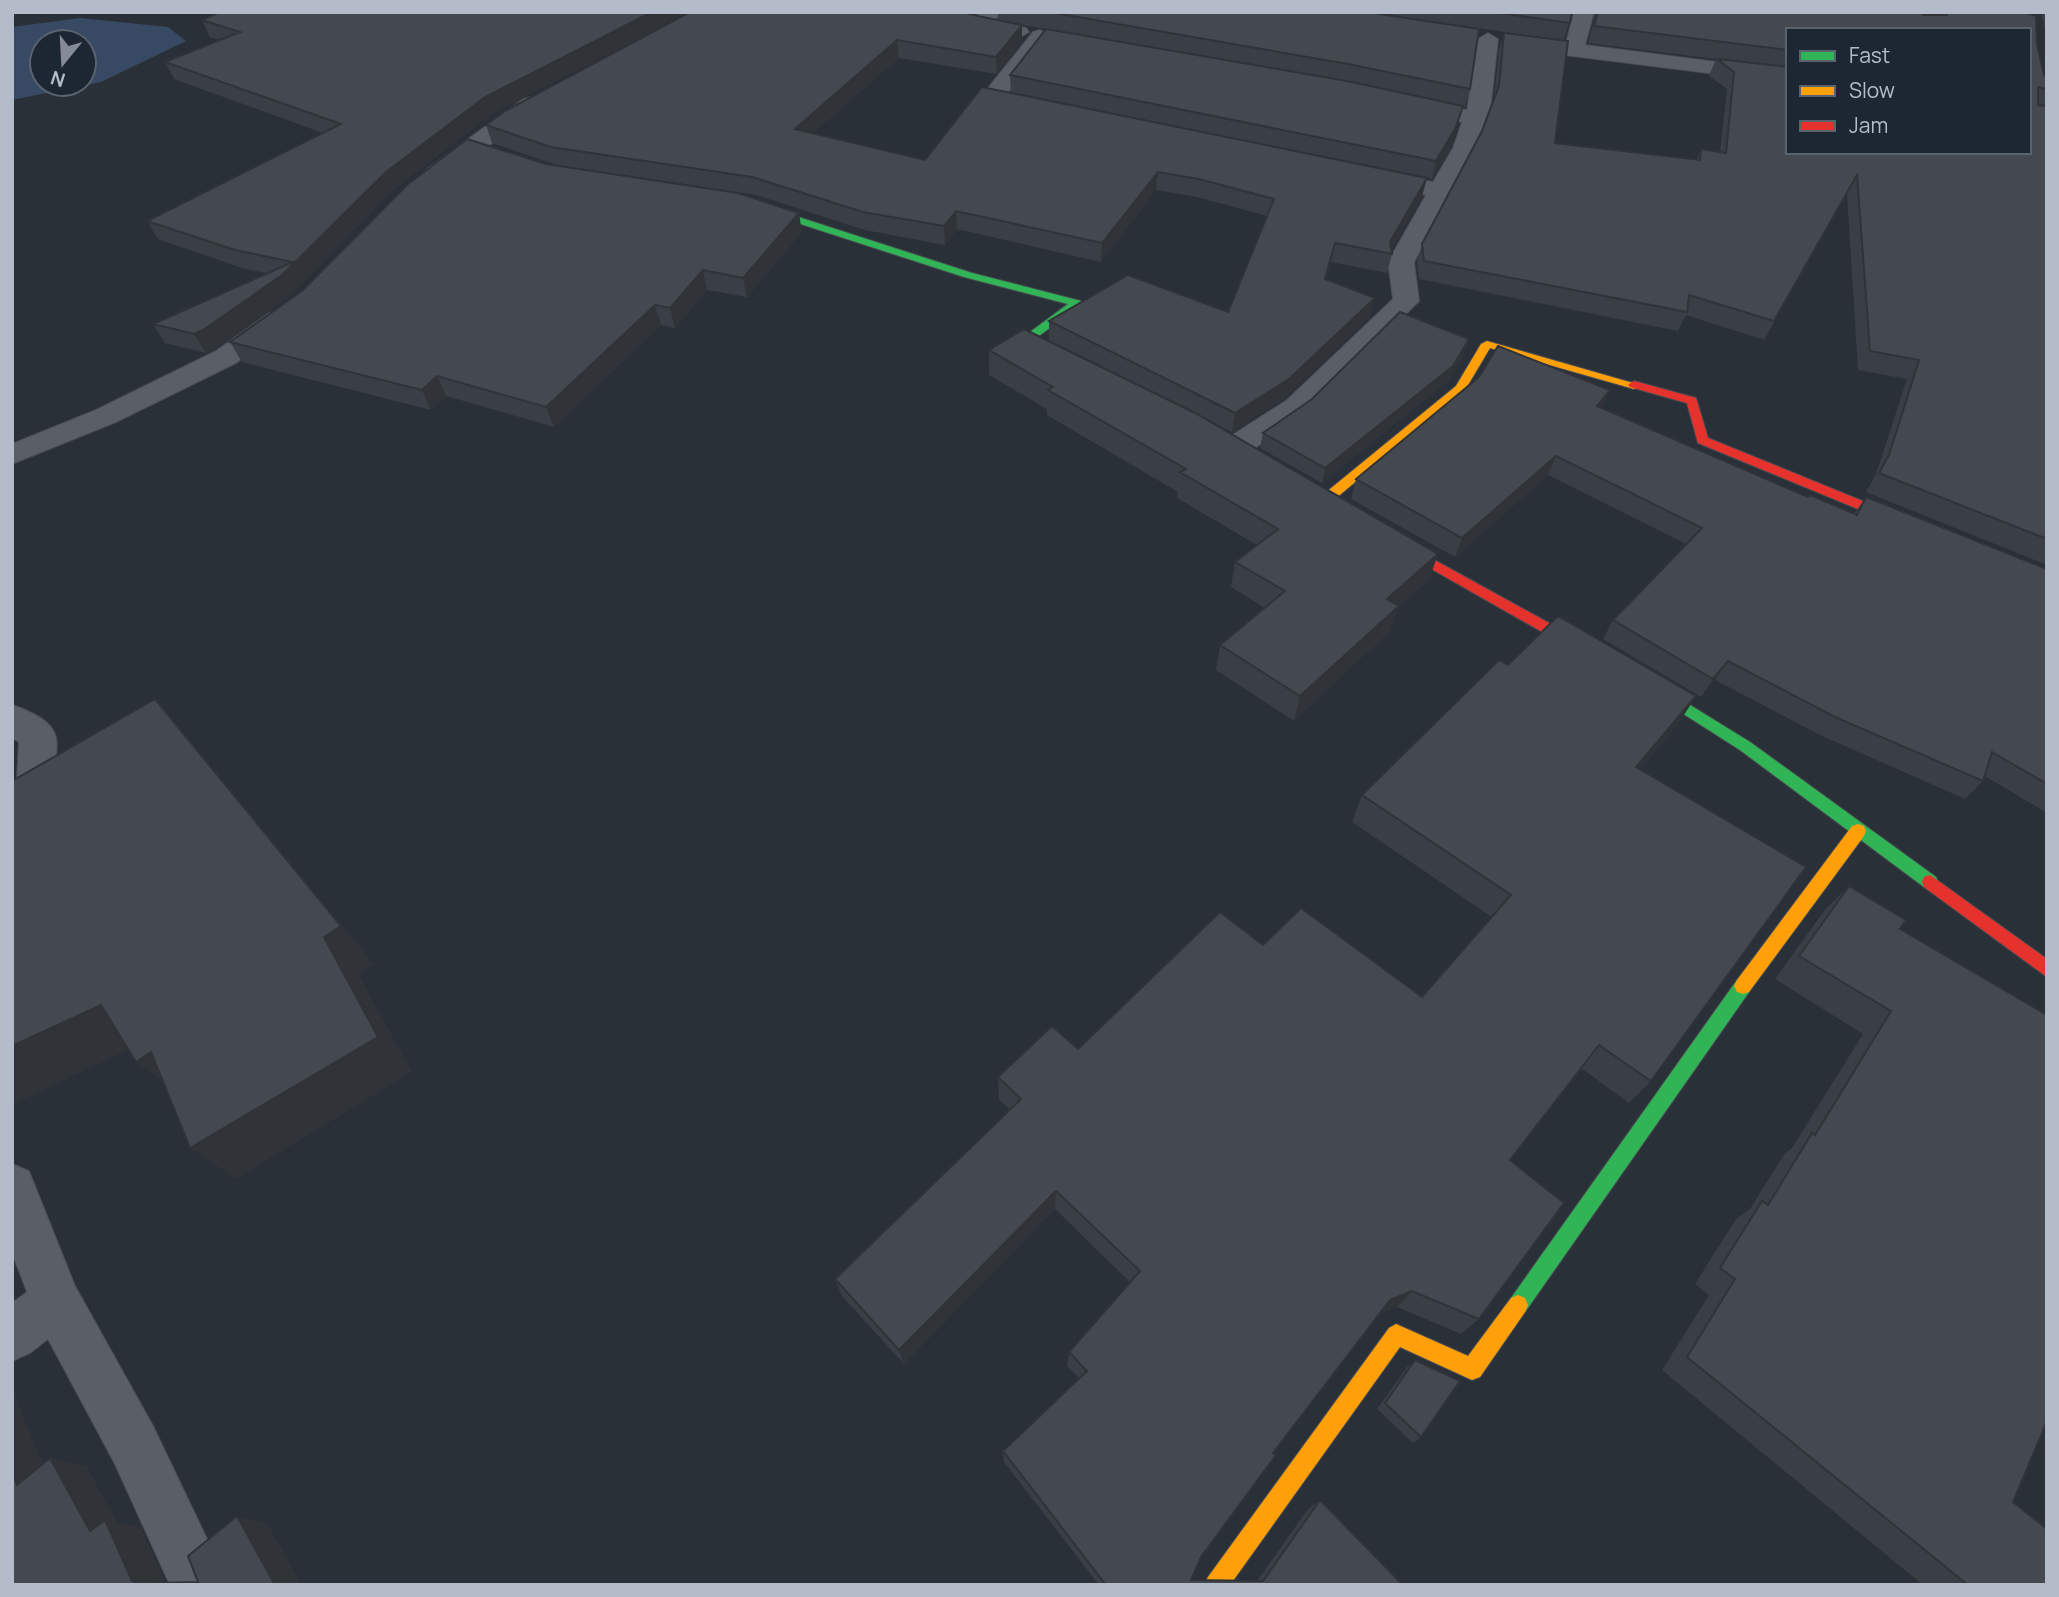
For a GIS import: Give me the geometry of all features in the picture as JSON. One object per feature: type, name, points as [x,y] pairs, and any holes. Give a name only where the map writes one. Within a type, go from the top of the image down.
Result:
[{"type":"street","points":[[992,12],[978,25],[1066,41]]},
{"type":"street","points":[[1574,50],[1584,12]]},
{"type":"street","points":[[1040,36],[992,98],[1060,112]]},
{"type":"street","points":[[1462,36],[1786,77]]},
{"type":"street","points":[[1234,449],[1297,406],[1406,301],[1401,262],[1464,148],[1480,103],[1488,39]]},
{"type":"street","points":[[415,189],[483,150],[534,102],[556,93]]},
{"type":"street","points":[[1383,99],[1475,118]]},
{"type":"street","points":[[1345,172],[1440,191]]},
{"type":"street","points":[[734,201],[968,275],[1077,303],[1024,341],[1072,365]]},
{"type":"street","points":[[12,455],[106,416],[226,357],[303,302]]},
{"type":"street","points":[[1324,501],[1461,388],[1487,344],[1692,401],[1702,440],[1920,530]]},
{"type":"street","points":[[1369,527],[1605,660]]},
{"type":"street","points":[[1629,674],[1745,746],[2047,969]]},
{"type":"street","points":[[12,719],[38,736],[35,802],[12,829]]},
{"type":"street","points":[[1216,1585],[1396,1335],[1418,1341],[1443,1358],[1472,1369],[1792,916],[1857,831]]},
{"type":"street","points":[[12,1188],[56,1302],[134,1445],[200,1585]]},
{"type":"street","points":[[12,1335],[56,1302]]},
{"type":"water","points":[[80,18],[168,27],[186,41],[98,83],[98,28],[28,28],[28,97],[12,100],[12,27]]},
{"type":"building","points":[[220,12],[652,12],[485,97],[386,172],[282,275],[194,334],[153,324],[293,262],[235,250],[147,221],[341,124],[165,62],[240,32],[202,20]]},
{"type":"building","points":[[690,12],[968,12],[1022,25],[996,57],[897,40],[795,129],[925,160],[982,87],[1427,178],[1390,242],[1392,254],[1335,243],[1325,279],[1375,298],[1289,379],[1235,413],[1049,321],[1128,275],[1228,312],[1274,199],[1199,179],[1158,172],[1102,243],[956,211],[944,226],[863,212],[752,177],[551,147],[486,125],[505,111]]},
{"type":"building","points":[[1049,12],[1367,12],[1479,29],[1470,89],[1348,64]]},
{"type":"building","points":[[1492,12],[1572,12],[1570,23]]},
{"type":"building","points":[[1598,12],[1923,12],[1923,15],[1947,15],[1947,12],[2029,12],[2036,16],[2037,44],[2044,75],[2047,76],[2047,89],[2038,87],[2038,105],[2047,106],[2047,539],[1879,473],[1889,455],[1919,360],[1870,351],[1857,175],[1774,321],[1689,295],[1687,312],[1424,261],[1422,244],[1482,131],[1499,86],[1504,33],[1568,41],[1555,143],[1700,160],[1701,149],[1726,153],[1734,72],[1717,59],[1786,67],[1786,154],[2031,154],[2031,28],[1786,28],[1786,50],[1594,26]]},
{"type":"building","points":[[1046,29],[1347,81],[1463,106],[1455,129],[1436,161],[1010,75]]},
{"type":"building","points":[[467,139],[546,164],[738,193],[799,213],[743,278],[703,270],[670,308],[655,305],[546,407],[437,376],[422,390],[230,342],[303,290],[407,185]]},
{"type":"building","points":[[1400,312],[1469,339],[1453,366],[1325,468],[1263,433],[1312,399]]},
{"type":"building","points":[[1024,329],[1195,413],[1438,554],[1387,599],[1399,606],[1300,696],[1220,645],[1285,591],[1235,562],[1278,529],[1180,472],[1186,469],[1048,390],[1053,387],[989,350]]},
{"type":"building","points":[[1498,346],[1610,390],[1597,406],[1808,497],[1810,495],[1857,515],[1866,497],[2047,569],[2047,784],[1992,752],[1983,781],[1835,717],[1728,661],[1713,679],[1613,620],[1702,528],[1556,456],[1462,538],[1356,479],[1479,377]]},
{"type":"building","points":[[1558,616],[1696,696],[1636,767],[1806,867],[1651,1081],[1599,1045],[1510,1160],[1564,1203],[1479,1319],[1412,1291],[1390,1300],[1273,1453],[1276,1455],[1201,1557],[1191,1580],[1263,1581],[1320,1500],[1403,1585],[1106,1585],[1003,1451],[1087,1371],[1069,1352],[1140,1271],[1056,1191],[899,1350],[835,1279],[1021,1099],[998,1077],[1052,1026],[1078,1049],[1220,912],[1263,945],[1301,908],[1422,997],[1511,895],[1362,795],[1499,660],[1508,665]]},
{"type":"building","points":[[155,699],[341,926],[324,937],[378,1037],[190,1148],[151,1052],[136,1062],[101,1005],[12,1046],[12,781]]},
{"type":"building","points":[[1849,886],[1906,920],[1900,929],[2047,1015],[2047,1421],[2013,1502],[2047,1529],[2047,1585],[1968,1585],[1687,1357],[1735,1279],[1720,1268],[1762,1201],[1768,1205],[1812,1133],[1815,1135],[1891,1011],[1799,956]]},
{"type":"building","points":[[1415,1360],[1460,1381],[1421,1437],[1385,1403]]},
{"type":"building","points":[[50,1458],[90,1531],[105,1520],[132,1581],[139,1585],[12,1585],[12,1473],[17,1485]]},
{"type":"building","points":[[237,1516],[275,1585],[153,1585],[198,1582],[188,1556]]},
{"type":"traffic: fast","points":[[749,204],[968,275],[1077,303],[1024,341],[1060,359]]},
{"type":"traffic: fast","points":[[1643,681],[1745,746],[1930,882]]},
{"type":"traffic: fast","points":[[1518,1305],[1743,986]]},
{"type":"traffic: slow","points":[[1324,501],[1461,388],[1487,344],[1634,385]]},
{"type":"traffic: slow","points":[[1743,986],[1858,831]]},
{"type":"traffic: slow","points":[[1216,1585],[1396,1335],[1472,1369],[1518,1305]]},
{"type":"traffic: jam","points":[[1634,385],[1692,401],[1702,440],[1909,525]]},
{"type":"traffic: jam","points":[[1389,539],[1593,654]]},
{"type":"traffic: jam","points":[[1930,882],[2047,969]]}]
